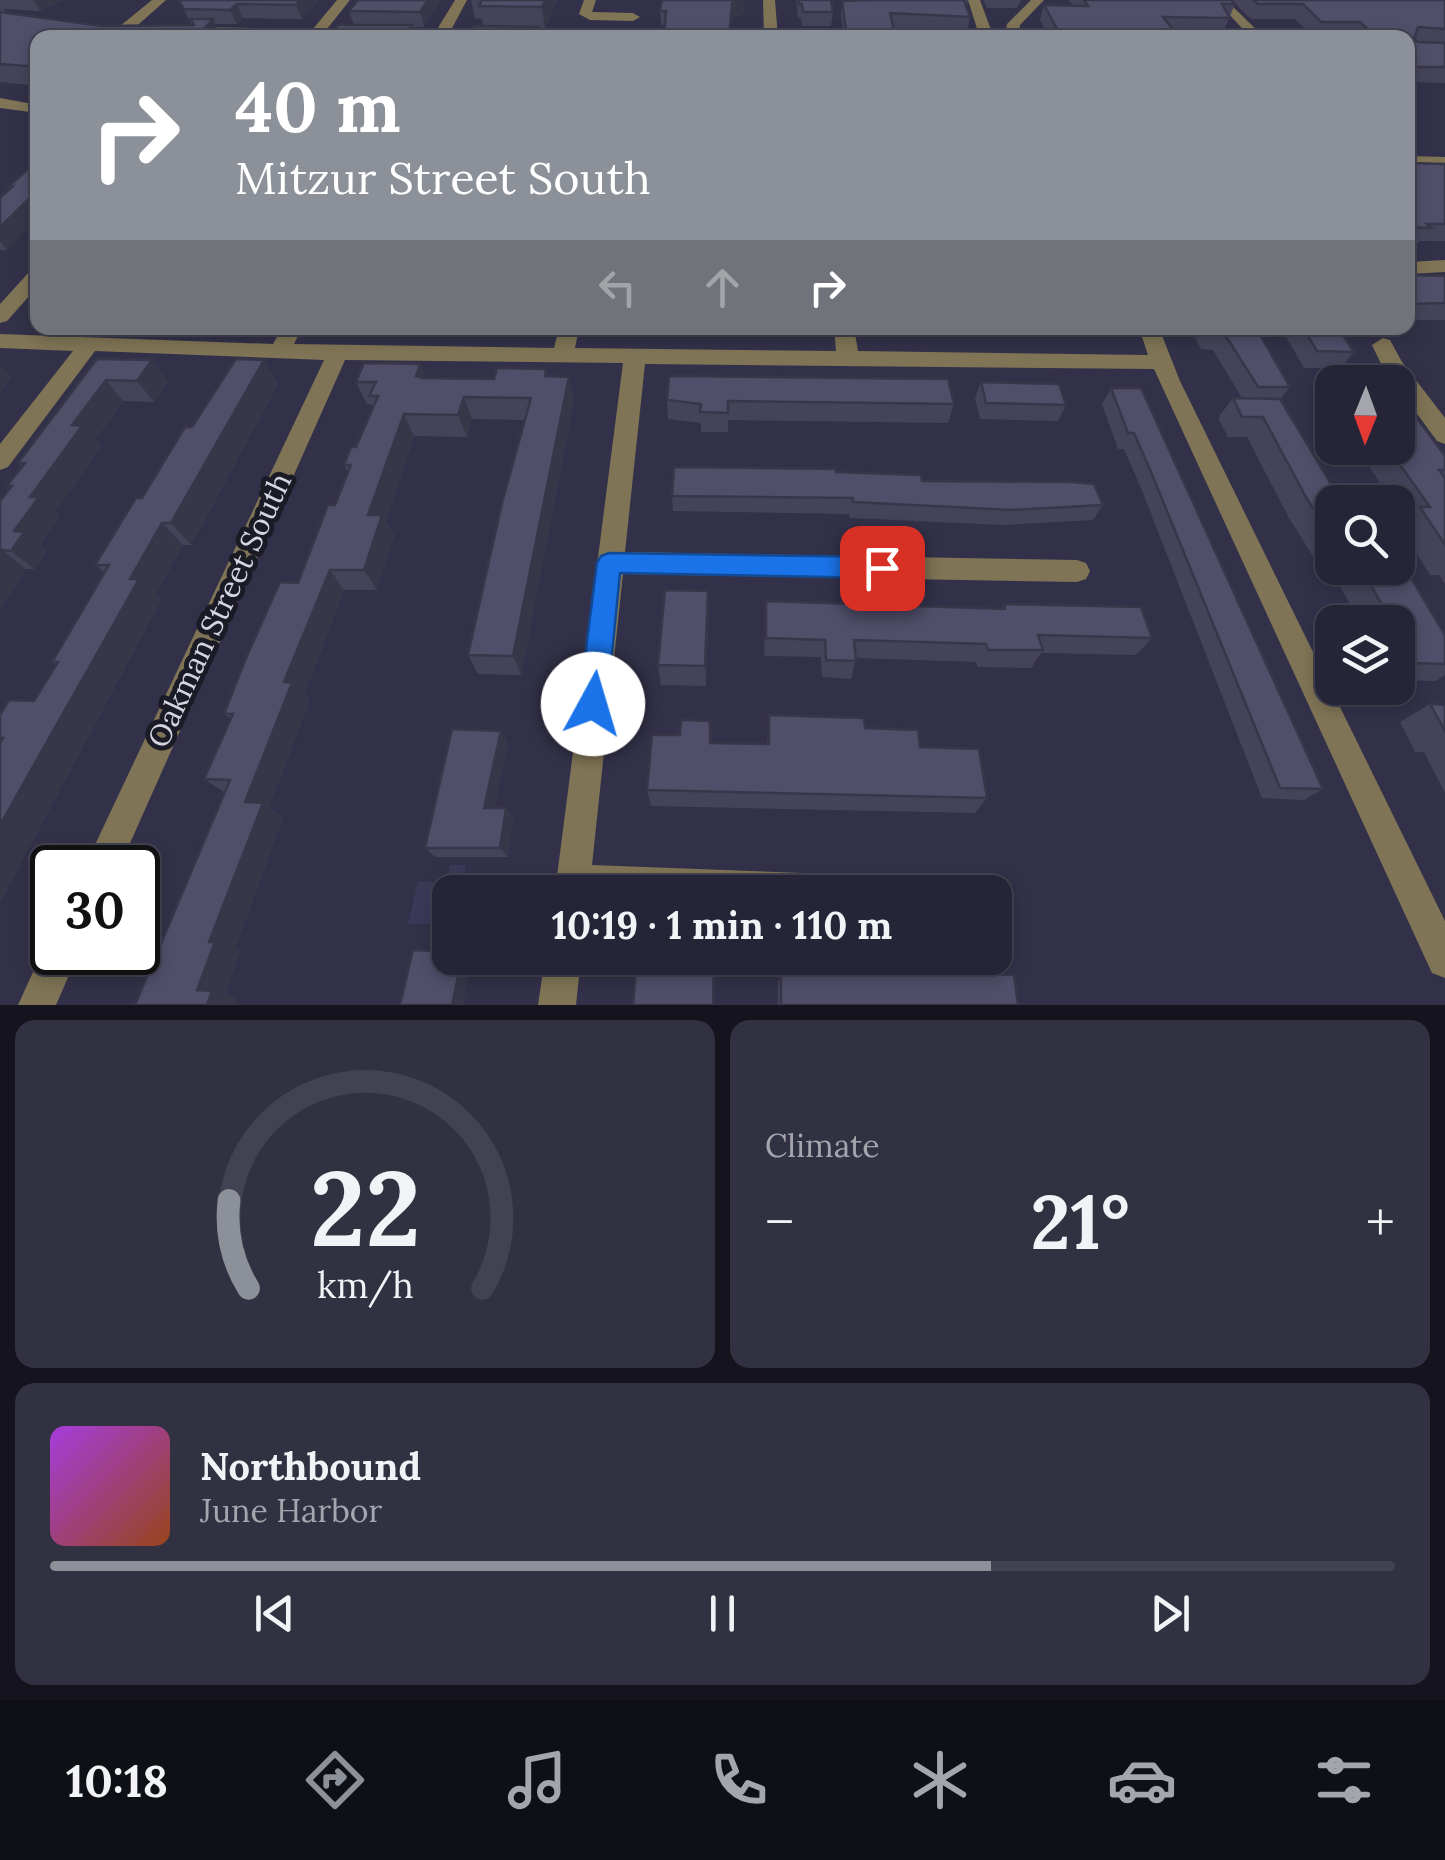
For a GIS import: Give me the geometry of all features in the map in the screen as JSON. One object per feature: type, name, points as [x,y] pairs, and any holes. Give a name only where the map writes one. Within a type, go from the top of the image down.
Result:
[{"type":"street","points":[[140,30],[118,29],[161,0]]},
{"type":"street","points":[[319,30],[344,0]]},
{"type":"street","points":[[450,30],[462,0]]},
{"type":"street","points":[[590,0],[585,14],[590,16],[632,16]]},
{"type":"street","points":[[629,30],[636,0]]},
{"type":"street","points":[[770,0],[770,30]]},
{"type":"street","points":[[974,0],[983,30]]},
{"type":"street","points":[[1013,30],[1014,24],[1038,0]]},
{"type":"street","points":[[1221,2],[1251,30]]},
{"type":"street","points":[[0,103],[30,108]]},
{"type":"street","points":[[1415,161],[1445,162]]},
{"type":"street","points":[[1415,268],[1445,266]]},
{"type":"street","points":[[0,316],[30,283]]},
{"type":"street","points":[[280,350],[288,335]]},
{"type":"street","points":[[563,354],[567,335]]},
{"type":"street","points":[[845,335],[848,358]]},
{"type":"street","points":[[1152,335],[1169,381],[1445,960]]},
{"type":"street","points":[[0,340],[338,353],[1164,362]]},
{"type":"street","points":[[0,461],[88,346]]},
{"type":"street","points":[[1383,346],[1392,365],[1445,435]]},
{"type":"street","name":"Oakman Street South","points":[[111,845],[338,353]]},
{"type":"street","points":[[573,875],[635,356]]},
{"type":"street","points":[[609,563],[1077,571]]},
{"type":"street","points":[[37,1005],[51,975]]},
{"type":"street","points":[[558,1005],[562,975]]},
{"type":"shaded area","points":[[450,865],[466,865],[464,875],[448,875]]},
{"type":"shaded area","points":[[418,882],[432,882],[432,924],[408,924]]},
{"type":"building","points":[[179,0],[301,0],[296,5],[237,4],[230,10],[184,9]]},
{"type":"building","points":[[358,0],[428,0],[420,12],[349,11]]},
{"type":"building","points":[[482,0],[545,0],[542,7],[479,6]]},
{"type":"building","points":[[662,0],[743,0],[732,3],[730,30],[665,30],[666,11],[660,11]]},
{"type":"building","points":[[798,0],[831,0],[833,12],[803,12]]},
{"type":"building","points":[[964,0],[970,17],[890,13],[894,30],[846,30],[842,1]]},
{"type":"building","points":[[1084,0],[1231,0],[1235,4],[1222,4],[1230,18],[1163,17],[1174,30],[1058,30],[1044,5],[1088,6]]},
{"type":"building","points":[[1253,0],[1445,0],[1445,29],[1418,27],[1415,36],[1415,30],[1368,30],[1360,22],[1321,22],[1303,4],[1258,4]]},
{"type":"building","points":[[0,12],[102,26],[194,25],[191,19],[213,19],[203,30],[30,30],[30,66],[0,64]]},
{"type":"building","points":[[338,25],[412,25],[408,30],[334,30]]},
{"type":"building","points":[[474,26],[538,27],[537,30],[472,30]]},
{"type":"building","points":[[1415,40],[1445,43],[1445,67],[1415,67]]},
{"type":"building","points":[[1415,163],[1445,164],[1445,224],[1427,224],[1431,228],[1415,227]]},
{"type":"building","points":[[30,167],[30,198],[0,227],[0,198],[13,186],[9,186]]},
{"type":"building","points":[[1415,275],[1445,276],[1445,303],[1415,304]]},
{"type":"building","points":[[1225,335],[1260,335],[1290,387],[1258,387]]},
{"type":"building","points":[[1307,335],[1343,335],[1354,352],[1317,351]]},
{"type":"building","points":[[97,359],[152,360],[137,381],[106,380],[72,425],[82,426],[30,497],[39,497],[14,531],[24,532],[11,551],[0,553],[0,501],[25,463],[18,463]]},
{"type":"building","points":[[236,359],[264,360],[171,523],[162,523],[130,579],[139,579],[0,825],[0,715],[9,700],[34,701],[58,662],[52,662],[109,565],[95,565],[136,498],[142,498],[185,427],[192,427]]},
{"type":"building","points":[[364,363],[420,364],[416,376],[423,378],[494,379],[497,368],[546,369],[545,376],[569,377],[513,656],[468,655],[502,503],[531,398],[464,397],[458,415],[404,414],[368,515],[382,515],[364,570],[330,570],[284,682],[292,683],[245,802],[263,803],[209,942],[215,942],[197,990],[212,991],[207,1005],[135,1005],[148,975],[160,975],[160,946],[230,780],[204,779],[233,714],[224,714],[246,658],[280,582],[298,583],[328,505],[335,505],[351,465],[344,465],[351,447],[356,447],[378,396],[369,396],[376,382],[356,382]]},
{"type":"building","points":[[669,376],[948,379],[954,404],[728,401],[728,413],[700,412],[701,404],[667,400]]},
{"type":"building","points":[[981,382],[1059,384],[1066,405],[986,403]]},
{"type":"building","points":[[1111,388],[1141,388],[1323,789],[1280,788],[1151,472],[1134,433],[1128,433]]},
{"type":"building","points":[[1233,398],[1280,399],[1315,457],[1315,465],[1320,465],[1332,485],[1315,485],[1315,511],[1263,417],[1242,417]]},
{"type":"building","points":[[1415,416],[1445,456],[1445,470],[1439,470],[1445,478],[1445,545],[1420,507],[1430,507],[1400,465],[1415,465]]},
{"type":"building","points":[[674,467],[836,469],[921,475],[922,481],[1073,482],[1094,484],[1103,505],[1011,510],[853,502],[853,498],[672,496]]},
{"type":"building","points":[[1371,585],[1415,585],[1445,635],[1445,664],[1415,663],[1415,605],[1382,605]]},
{"type":"building","points":[[665,590],[708,591],[705,666],[658,665]]},
{"type":"building","points":[[766,601],[1005,609],[1004,604],[1141,607],[1152,638],[1038,635],[1043,650],[854,640],[856,661],[826,660],[825,640],[766,638]]},
{"type":"building","points":[[1430,704],[1445,705],[1445,731]]},
{"type":"building","points":[[769,715],[864,718],[865,728],[918,730],[920,747],[979,749],[987,798],[647,790],[652,735],[680,735],[681,720],[710,721],[710,743],[769,744]]},
{"type":"building","points":[[452,729],[501,731],[484,808],[506,808],[500,848],[425,848]]},
{"type":"building","points":[[413,950],[432,951],[432,975],[458,975],[452,1005],[400,1005]]},
{"type":"building","points":[[636,975],[714,975],[713,1005],[633,1005]]},
{"type":"building","points":[[781,975],[1012,975],[1018,1005],[781,1005]]},
{"type":"route","points":[[593,704],[609,563],[882,568]]}]
